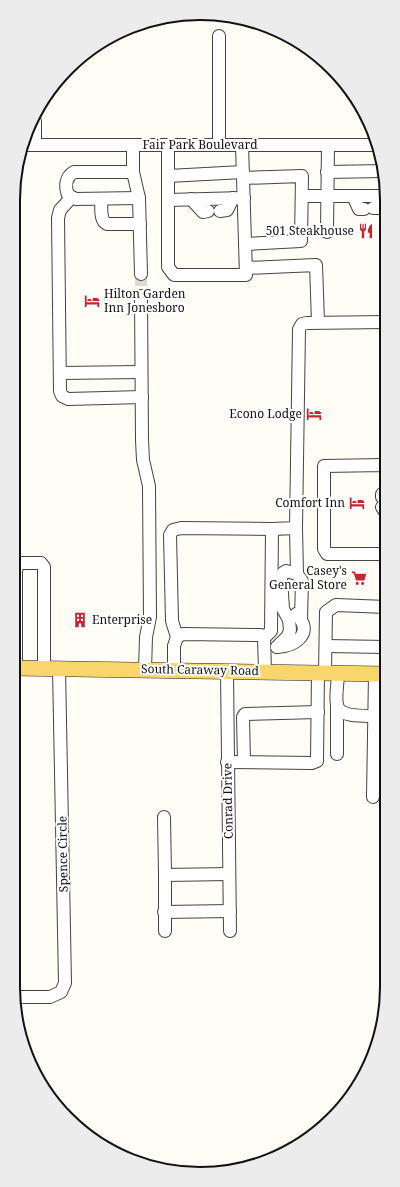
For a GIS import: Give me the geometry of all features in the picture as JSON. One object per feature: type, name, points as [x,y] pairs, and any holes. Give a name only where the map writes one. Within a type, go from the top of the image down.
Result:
[{"type":"main road","name":"South Caraway Road","points":[[20,668],[227,670],[380,674]]},
{"type":"street","points":[[219,36],[219,145]]},
{"type":"street","name":"Fair Park Boulevard","points":[[29,145],[371,145]]},
{"type":"street","points":[[134,145],[133,172],[140,198],[141,274]]},
{"type":"street","points":[[168,145],[168,267],[174,275],[246,275],[245,244],[239,198],[243,175],[242,145]]},
{"type":"street","points":[[327,232],[328,145]]},
{"type":"street","points":[[328,172],[378,171]]},
{"type":"street","points":[[71,198],[67,191],[67,180],[74,172],[133,172]]},
{"type":"street","points":[[168,176],[302,176],[301,241],[245,244]]},
{"type":"street","points":[[302,196],[380,196]]},
{"type":"street","points":[[354,196],[359,209],[378,208],[380,205]]},
{"type":"street","points":[[140,198],[71,198],[60,210],[58,218],[60,391],[62,396],[68,399],[142,397]]},
{"type":"street","points":[[168,200],[239,198]]},
{"type":"street","points":[[190,200],[203,212],[227,210],[239,198]]},
{"type":"street","points":[[101,199],[102,219],[104,223],[140,224]]},
{"type":"street","points":[[246,268],[316,265],[318,322]]},
{"type":"street","points":[[141,296],[143,460],[150,493],[150,617],[146,637],[145,670]]},
{"type":"street","points":[[177,637],[183,634],[261,635],[265,643],[277,647],[285,647],[301,639],[304,632],[301,619],[302,581],[297,574],[296,528],[299,329],[302,324],[318,322],[380,322]]},
{"type":"street","points":[[60,373],[142,372]]},
{"type":"street","points":[[380,465],[324,466],[324,548],[327,554],[380,554]]},
{"type":"street","points":[[174,670],[174,646],[177,637],[172,621],[170,535],[173,530],[181,528],[296,528]]},
{"type":"street","points":[[272,529],[277,608],[289,620],[290,630],[288,636],[277,647]]},
{"type":"street","name":"Spence Circle","points":[[20,563],[41,563],[44,567],[52,668],[65,983],[61,992],[50,997],[20,997]]},
{"type":"street","points":[[265,671],[265,643],[271,631],[277,608],[281,578],[283,573],[286,571],[297,574]]},
{"type":"street","points":[[380,607],[336,605],[326,612],[327,673],[340,712],[346,715],[380,716]]},
{"type":"street","points":[[277,608],[293,612],[301,619]]},
{"type":"street","points":[[326,646],[380,647]]},
{"type":"street","name":"Conrad Drive","points":[[227,670],[230,931]]},
{"type":"street","points":[[227,762],[315,762],[318,757],[318,712],[327,673]]},
{"type":"street","points":[[373,797],[374,716],[380,674]]},
{"type":"street","points":[[337,706],[337,754]]},
{"type":"street","points":[[244,762],[243,721],[245,714],[318,712]]},
{"type":"street","points":[[374,744],[380,744]]},
{"type":"street","points":[[164,817],[165,931]]},
{"type":"street","points":[[164,875],[229,874]]},
{"type":"street","points":[[164,912],[230,911]]},
{"type":"tunnel","points":[[141,274],[141,296]]},
{"type":"place","name":"501 Steakhouse","points":[[366,231]]},
{"type":"place","name":"Hilton Garden Inn Jonesboro","points":[[92,301]]},
{"type":"place","name":"Econo Lodge","points":[[314,414]]},
{"type":"place","name":"Comfort Inn","points":[[357,503]]},
{"type":"place","name":"Casey's General Store","points":[[359,578]]},
{"type":"place","name":"Enterprise","points":[[80,620]]}]
